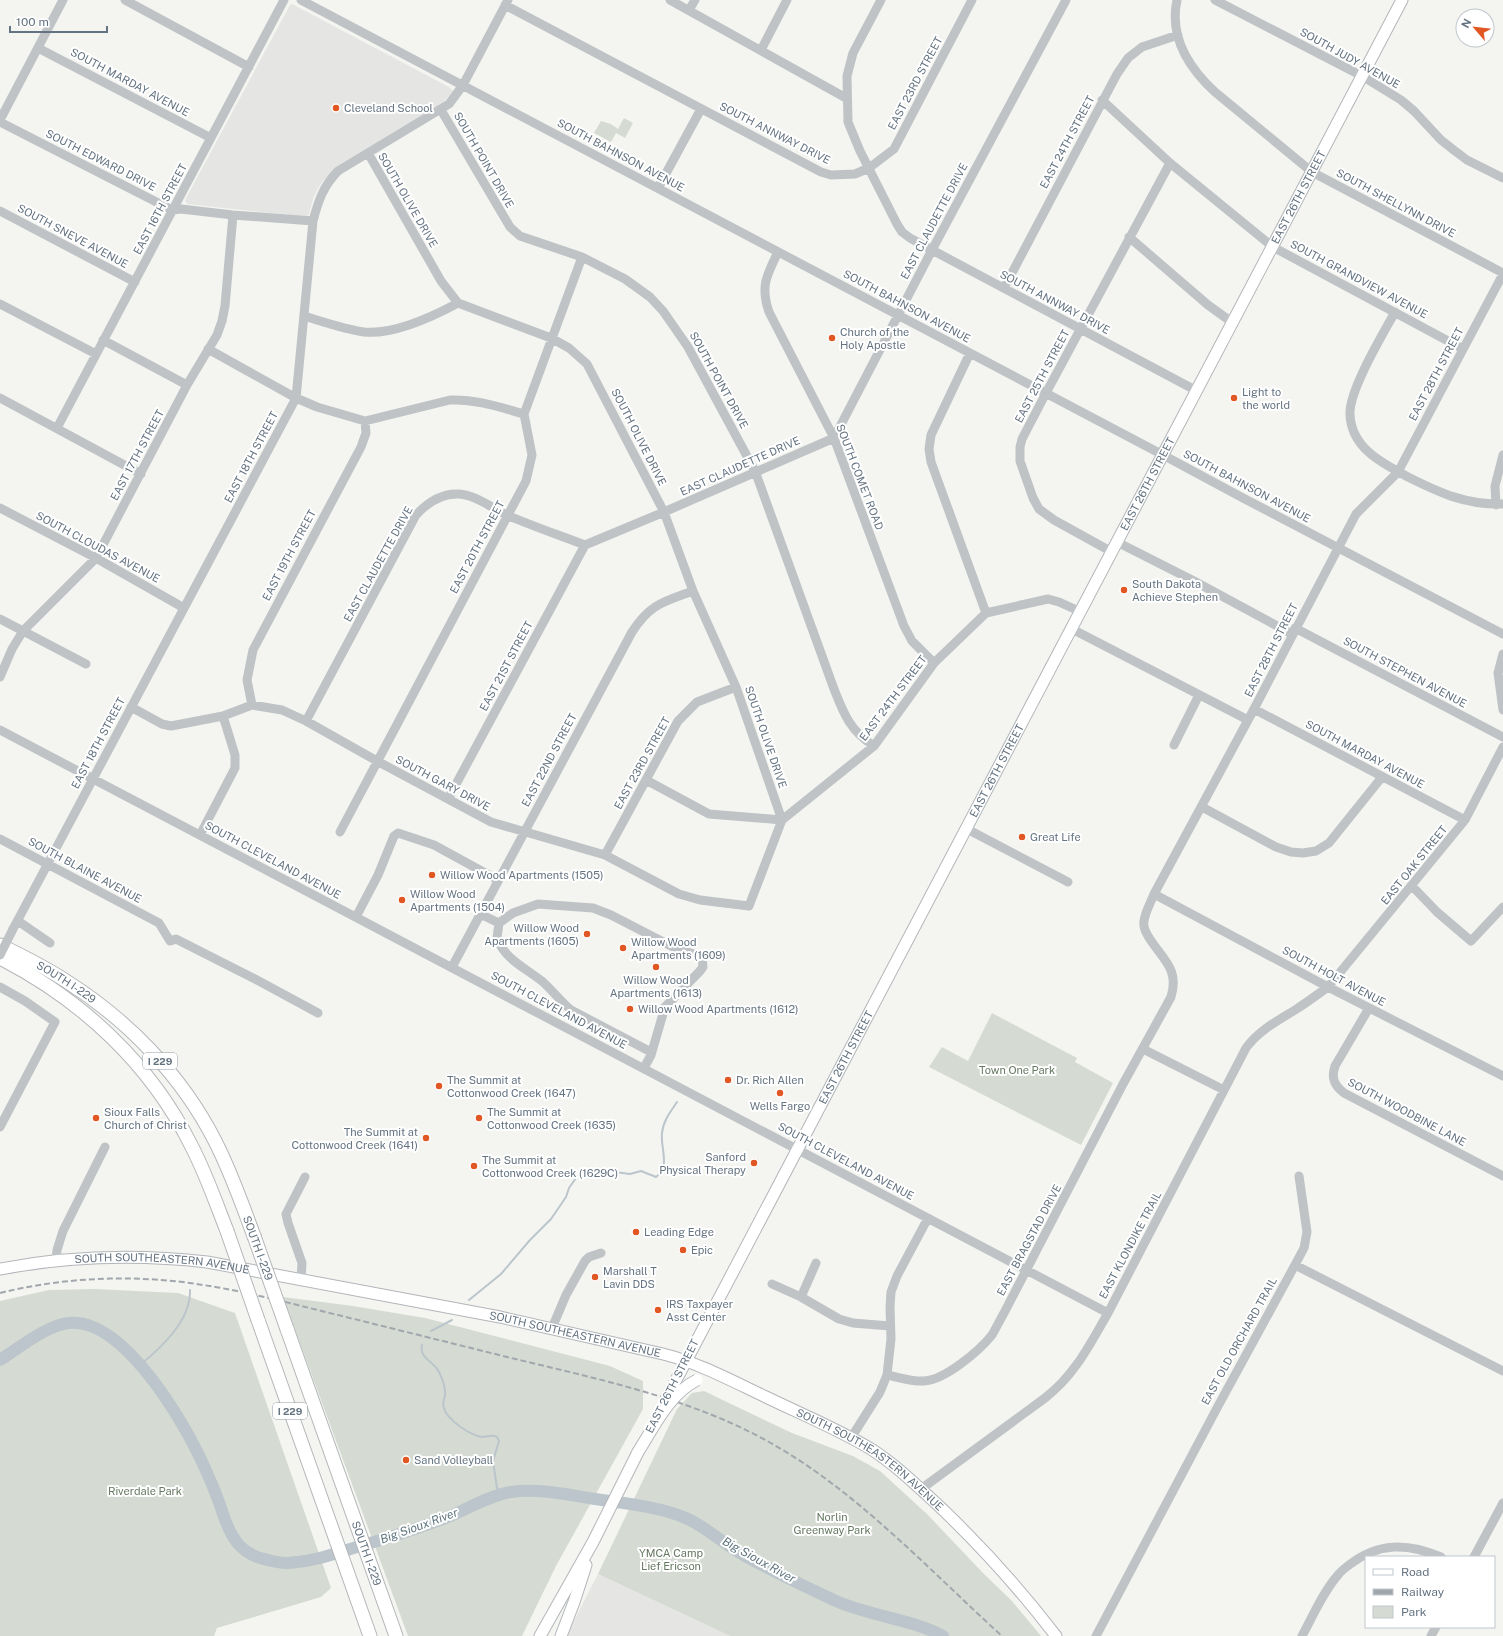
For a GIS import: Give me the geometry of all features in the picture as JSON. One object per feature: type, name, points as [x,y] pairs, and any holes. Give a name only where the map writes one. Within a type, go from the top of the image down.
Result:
[{"type":"highway","name":"SOUTH I-229","points":[[0,945],[54,974],[94,1000],[134,1034],[160,1062],[196,1109],[215,1140],[229,1170],[254,1236],[396,1636]]},
{"type":"highway","name":"SOUTH I-229","points":[[0,956],[43,982],[84,1012],[113,1038],[139,1066],[163,1098],[192,1145],[208,1180],[227,1232],[370,1636]]},
{"type":"main road","name":"EAST 26TH STREET","points":[[540,1636],[593,1542],[685,1361],[967,829],[1402,0]]},
{"type":"main road","name":"SOUTH SOUTHEASTERN AVENUE","points":[[0,1269],[56,1260],[118,1256],[207,1262],[441,1305],[552,1328],[663,1354],[685,1361],[716,1373],[851,1438],[885,1458],[921,1489],[996,1563],[1015,1584],[1056,1636]]},
{"type":"main road","points":[[638,1452],[673,1398],[683,1388],[697,1380],[716,1373]]},
{"type":"main road","name":"EAST 26TH STREET","points":[[560,1636],[574,1602],[593,1542]]},
{"type":"street","points":[[0,121],[63,0]]},
{"type":"street","points":[[125,0],[249,67]]},
{"type":"street","name":"EAST 16TH STREET","points":[[57,428],[284,0]]},
{"type":"street","name":"SOUTH BAHNSON AVENUE","points":[[300,0],[1046,393],[1242,498],[1503,634]]},
{"type":"street","points":[[670,0],[846,98]]},
{"type":"street","points":[[689,10],[694,0]]},
{"type":"street","points":[[761,50],[787,0]]},
{"type":"street","points":[[869,168],[848,122],[846,98],[847,76],[853,53],[881,0]]},
{"type":"street","name":"EAST 23RD STREET","points":[[869,168],[894,149],[972,0]]},
{"type":"street","name":"EAST CLAUDETTE DRIVE","points":[[306,721],[416,515],[422,508],[437,498],[459,494],[471,497],[507,515],[585,545],[834,438],[932,250],[1066,0]]},
{"type":"street","name":"SOUTH SHELLYNN DRIVE","points":[[1178,0],[1175,11],[1178,35],[1190,66],[1202,80],[1312,172],[1503,274]]},
{"type":"street","name":"SOUTH JUDY AVENUE","points":[[1215,0],[1362,76],[1400,100],[1414,111],[1441,140],[1467,160],[1503,178]]},
{"type":"street","name":"EAST 18TH STREET","points":[[0,956],[296,398],[314,221],[321,195],[331,178],[338,171],[441,110],[454,98],[463,85],[506,2]]},
{"type":"street","name":"SOUTH ANNWAY DRIVE","points":[[506,2],[701,109],[821,172],[843,176],[855,174],[869,168],[902,232],[932,250],[1197,391]]},
{"type":"street","name":"EAST 24TH STREET","points":[[1004,288],[1117,74],[1135,52],[1142,46],[1178,35]]},
{"type":"street","name":"SOUTH MARDAY AVENUE","points":[[38,48],[211,138]]},
{"type":"street","name":"SOUTH GRANDVIEW AVENUE","points":[[1102,100],[1170,163],[1273,246],[1463,349]]},
{"type":"street","points":[[658,188],[701,109]]},
{"type":"street","name":"SOUTH POINT DRIVE","points":[[441,110],[510,228],[520,236],[533,242],[582,257],[624,279],[650,297],[663,311],[688,347],[756,471],[844,714],[857,733],[874,746]]},
{"type":"street","name":"SOUTH EDWARD DRIVE","points":[[0,121],[172,210],[181,209],[233,216],[314,221]]},
{"type":"street","name":"SOUTH OLIVE DRIVE","points":[[368,153],[441,281],[458,303],[551,338],[569,348],[587,364],[664,512],[693,591],[736,687],[782,820]]},
{"type":"street","name":"EAST 25TH STREET","points":[[1115,547],[1049,517],[1039,509],[1033,498],[1020,461],[1020,447],[1022,439],[1046,393],[1170,163]]},
{"type":"street","name":"SOUTH SNEVE AVENUE","points":[[0,211],[135,282]]},
{"type":"street","name":"EAST 17TH STREET","points":[[0,677],[12,649],[23,631],[96,558],[188,385],[217,335],[225,306],[233,216]]},
{"type":"street","points":[[1129,237],[1208,305],[1233,323]]},
{"type":"street","name":"SOUTH COMET ROAD","points":[[778,252],[767,274],[764,287],[765,300],[769,313],[834,438],[904,626],[912,641],[934,663]]},
{"type":"street","points":[[208,349],[296,398],[317,407],[365,421],[456,399],[484,402],[524,414],[582,257]]},
{"type":"street","name":"EAST 28TH STREET","points":[[1143,1049],[1172,997],[1174,987],[1174,978],[1170,968],[1144,929],[1144,920],[1154,894],[1254,709],[1337,547],[1356,514],[1398,472],[1503,274]]},
{"type":"street","points":[[304,316],[351,329],[374,332],[389,331],[436,315],[458,303]]},
{"type":"street","points":[[0,304],[96,354]]},
{"type":"street","points":[[1395,312],[1356,386],[1350,413],[1353,432],[1363,448],[1378,460],[1398,472],[1445,495],[1480,504],[1500,504],[1495,486],[1503,455]]},
{"type":"street","points":[[103,340],[188,385]]},
{"type":"street","points":[[970,353],[931,435],[929,449],[931,462],[986,613],[1048,599],[1059,602],[1081,612]]},
{"type":"street","points":[[0,398],[141,474]]},
{"type":"street","name":"EAST 20TH STREET","points":[[340,832],[376,761],[526,481],[532,455],[524,414]]},
{"type":"street","name":"EAST 19TH STREET","points":[[252,705],[247,680],[253,650],[362,447],[366,433],[365,421]]},
{"type":"street","name":"SOUTH CLOUDAS AVENUE","points":[[0,508],[96,558],[184,608]]},
{"type":"street","name":"EAST 21ST STREET","points":[[448,799],[585,545]]},
{"type":"street","name":"SOUTH STEPHEN AVENUE","points":[[1115,547],[1194,581],[1503,737]]},
{"type":"street","name":"EAST 22ND STREET","points":[[452,967],[639,621],[645,614],[660,603],[693,591]]},
{"type":"street","name":"EAST 24TH STREET","points":[[782,820],[874,746],[934,663],[986,613]]},
{"type":"street","points":[[0,619],[86,664]]},
{"type":"street","points":[[1072,629],[1248,720]]},
{"type":"street","points":[[1503,654],[1498,673],[1503,710]]},
{"type":"street","name":"EAST 23RD STREET","points":[[606,855],[678,721],[687,710],[697,702],[736,687]]},
{"type":"street","points":[[1174,745],[1199,695]]},
{"type":"street","points":[[131,707],[162,724],[171,726],[223,716],[252,705]]},
{"type":"street","name":"SOUTH GARY DRIVE","points":[[252,705],[282,710],[306,721],[376,761],[491,822],[606,855],[679,894],[700,900],[749,906],[782,820]]},
{"type":"street","name":"SOUTH MARDAY AVENUE","points":[[1254,709],[1465,820]]},
{"type":"street","points":[[200,835],[235,768],[235,755],[223,716]]},
{"type":"street","name":"SOUTH CLEVELAND AVENUE","points":[[0,730],[1108,1313]]},
{"type":"street","name":"EAST OAK STREET","points":[[1328,987],[1465,820],[1503,747]]},
{"type":"street","points":[[1202,807],[1276,847],[1291,852],[1316,852],[1329,843],[1382,777]]},
{"type":"street","points":[[646,780],[709,814],[782,820]]},
{"type":"street","points":[[967,829],[1068,882]]},
{"type":"street","points":[[356,917],[378,875],[394,836],[398,833],[434,845],[498,880]]},
{"type":"street","name":"SOUTH BLAINE AVENUE","points":[[0,839],[158,923],[170,941],[176,940],[256,979],[318,1013]]},
{"type":"street","points":[[1412,886],[1437,912],[1471,941],[1503,908]]},
{"type":"street","name":"SOUTH HOLT AVENUE","points":[[1154,894],[1328,987],[1503,1076]]},
{"type":"street","points":[[644,1068],[651,1052],[665,1007],[702,969],[702,958],[677,949],[611,915],[593,908],[538,904],[513,913],[499,923],[497,934],[498,941],[516,964],[543,983],[571,1010],[651,1052]]},
{"type":"street","points":[[480,914],[499,923]]},
{"type":"street","points":[[18,921],[50,943]]},
{"type":"street","points":[[0,987],[25,1001],[56,1022],[0,1127]]},
{"type":"street","name":"EAST KLONDIKE TRAIL","points":[[921,1489],[1059,1387],[1078,1365],[1108,1313],[1224,1090],[1253,1038],[1328,987]]},
{"type":"street","name":"SOUTH WOODBINE LANE","points":[[1369,1008],[1336,1066],[1333,1075],[1337,1088],[1503,1176]]},
{"type":"street","points":[[1143,1049],[1224,1090]]},
{"type":"street","name":"EAST BRAGSTAD DRIVE","points":[[887,1375],[922,1381],[933,1379],[952,1370],[992,1335],[1143,1049]]},
{"type":"street","points":[[56,1260],[62,1231],[105,1147]]},
{"type":"street","name":"EAST OLD ORCHARD TRAIL","points":[[1096,1636],[1304,1248],[1307,1232],[1300,1176]]},
{"type":"street","points":[[300,1280],[302,1263],[286,1214],[305,1177]]},
{"type":"street","points":[[851,1438],[880,1392],[887,1375],[891,1339],[891,1292],[897,1276],[928,1218]]},
{"type":"street","points":[[552,1328],[566,1296],[585,1261],[601,1253]]},
{"type":"street","points":[[801,1297],[816,1263]]},
{"type":"street","points":[[1295,1265],[1503,1371]]},
{"type":"street","points":[[772,1284],[801,1297],[839,1319],[852,1323],[890,1326]]},
{"type":"street","points":[[1475,1556],[1503,1503]]},
{"type":"street","points":[[1302,1636],[1335,1572],[1357,1559],[1375,1550],[1396,1546],[1414,1548],[1438,1556]]},
{"type":"shaded area","name":"Cleveland School","points":[[292,4],[449,87],[453,91],[441,105],[332,173],[323,181],[317,190],[309,214],[306,217],[187,204],[185,200],[290,5]]},
{"type":"shaded area","points":[[598,1574],[730,1636],[566,1636]]},
{"type":"green space","points":[[624,118],[633,123],[625,138],[616,133],[611,142],[594,133],[601,121],[611,124],[618,129]]},
{"type":"green space","name":"Town One Park","points":[[992,1013],[1077,1058],[1075,1062],[1113,1083],[1081,1145],[929,1067],[942,1047],[968,1061]]},
{"type":"green space","name":"Riverdale Park","points":[[95,1289],[178,1293],[235,1313],[331,1588],[321,1597],[217,1628],[214,1636],[0,1636],[0,1301],[49,1290]]},
{"type":"green space","points":[[283,1297],[353,1306],[425,1318],[610,1366],[643,1381],[643,1409],[556,1566],[522,1636],[408,1636]]},
{"type":"green space","name":"Norlin Greenway Park","points":[[704,1391],[792,1433],[853,1456],[880,1471],[928,1515],[1012,1601],[1041,1636],[730,1636],[598,1574],[677,1409],[692,1393]]},
{"type":"waterway","points":[[469,1300],[501,1274],[530,1240],[551,1219],[566,1197],[569,1188],[581,1174],[607,1171],[630,1174],[641,1171],[656,1177],[663,1168],[664,1162],[662,1139],[664,1124],[677,1102]]},
{"type":"waterway","points":[[140,1365],[174,1332],[186,1312],[190,1290]]},
{"type":"waterway","points":[[431,1331],[452,1320]]},
{"type":"waterway","name":"Big Sioux River","points":[[0,1360],[43,1332],[69,1323],[89,1326],[110,1337],[130,1354],[166,1399],[182,1423],[203,1464],[226,1524],[233,1537],[245,1550],[260,1558],[285,1563],[316,1559],[385,1539],[423,1526],[448,1517],[487,1499],[503,1494],[522,1491],[553,1492],[643,1506],[678,1515],[702,1527],[752,1560],[836,1601],[918,1625],[943,1636]]},
{"type":"waterway","points":[[422,1345],[423,1354],[437,1368],[442,1380],[445,1393],[443,1406],[446,1413],[454,1422],[477,1436],[497,1437],[499,1441],[493,1461],[498,1495]]},
{"type":"railway","points":[[0,1293],[49,1283],[101,1279],[152,1279],[203,1285],[238,1291],[290,1303],[595,1378],[667,1399],[736,1425],[769,1442],[801,1462],[862,1507],[891,1532],[1002,1636]]},
{"type":"place","name":"Cleveland School","points":[[336,108]]},
{"type":"place","name":"Church of the Holy Apostle","points":[[832,338]]},
{"type":"place","name":"Light to the world","points":[[1234,398]]},
{"type":"place","name":"South Dakota Achieve Stephen","points":[[1124,590]]},
{"type":"place","name":"Great Life","points":[[1022,837]]},
{"type":"place","name":"Willow Wood Apartments (1505)","points":[[432,875]]},
{"type":"place","name":"Willow Wood Apartments (1504)","points":[[402,900]]},
{"type":"place","name":"Willow Wood Apartments (1605)","points":[[587,934]]},
{"type":"place","name":"Willow Wood Apartments (1609)","points":[[623,948]]},
{"type":"place","name":"Willow Wood Apartments (1613)","points":[[656,967]]},
{"type":"place","name":"Willow Wood Apartments (1612)","points":[[630,1009]]},
{"type":"place","name":"Dr. Rich Allen","points":[[728,1080]]},
{"type":"place","name":"The Summit at Cottonwood Creek (1647)","points":[[439,1086]]},
{"type":"place","name":"Wells Fargo","points":[[780,1093]]},
{"type":"place","name":"Sioux Falls Church of Christ","points":[[96,1118]]},
{"type":"place","name":"The Summit at Cottonwood Creek (1635)","points":[[479,1118]]},
{"type":"place","name":"The Summit at Cottonwood Creek (1641)","points":[[426,1138]]},
{"type":"place","name":"Sanford Physical Therapy","points":[[754,1163]]},
{"type":"place","name":"The Summit at Cottonwood Creek (1629C)","points":[[474,1166]]},
{"type":"place","name":"Leading Edge","points":[[636,1232]]},
{"type":"place","name":"Epic","points":[[683,1250]]},
{"type":"place","name":"Marshall T Lavin DDS","points":[[595,1277]]},
{"type":"place","name":"IRS Taxpayer Asst Center","points":[[658,1310]]},
{"type":"place","name":"Sand Volleyball","points":[[406,1460]]},
{"type":"park label","name":"YMCA Camp Lief Ericson","points":[[671,1559]]}]
